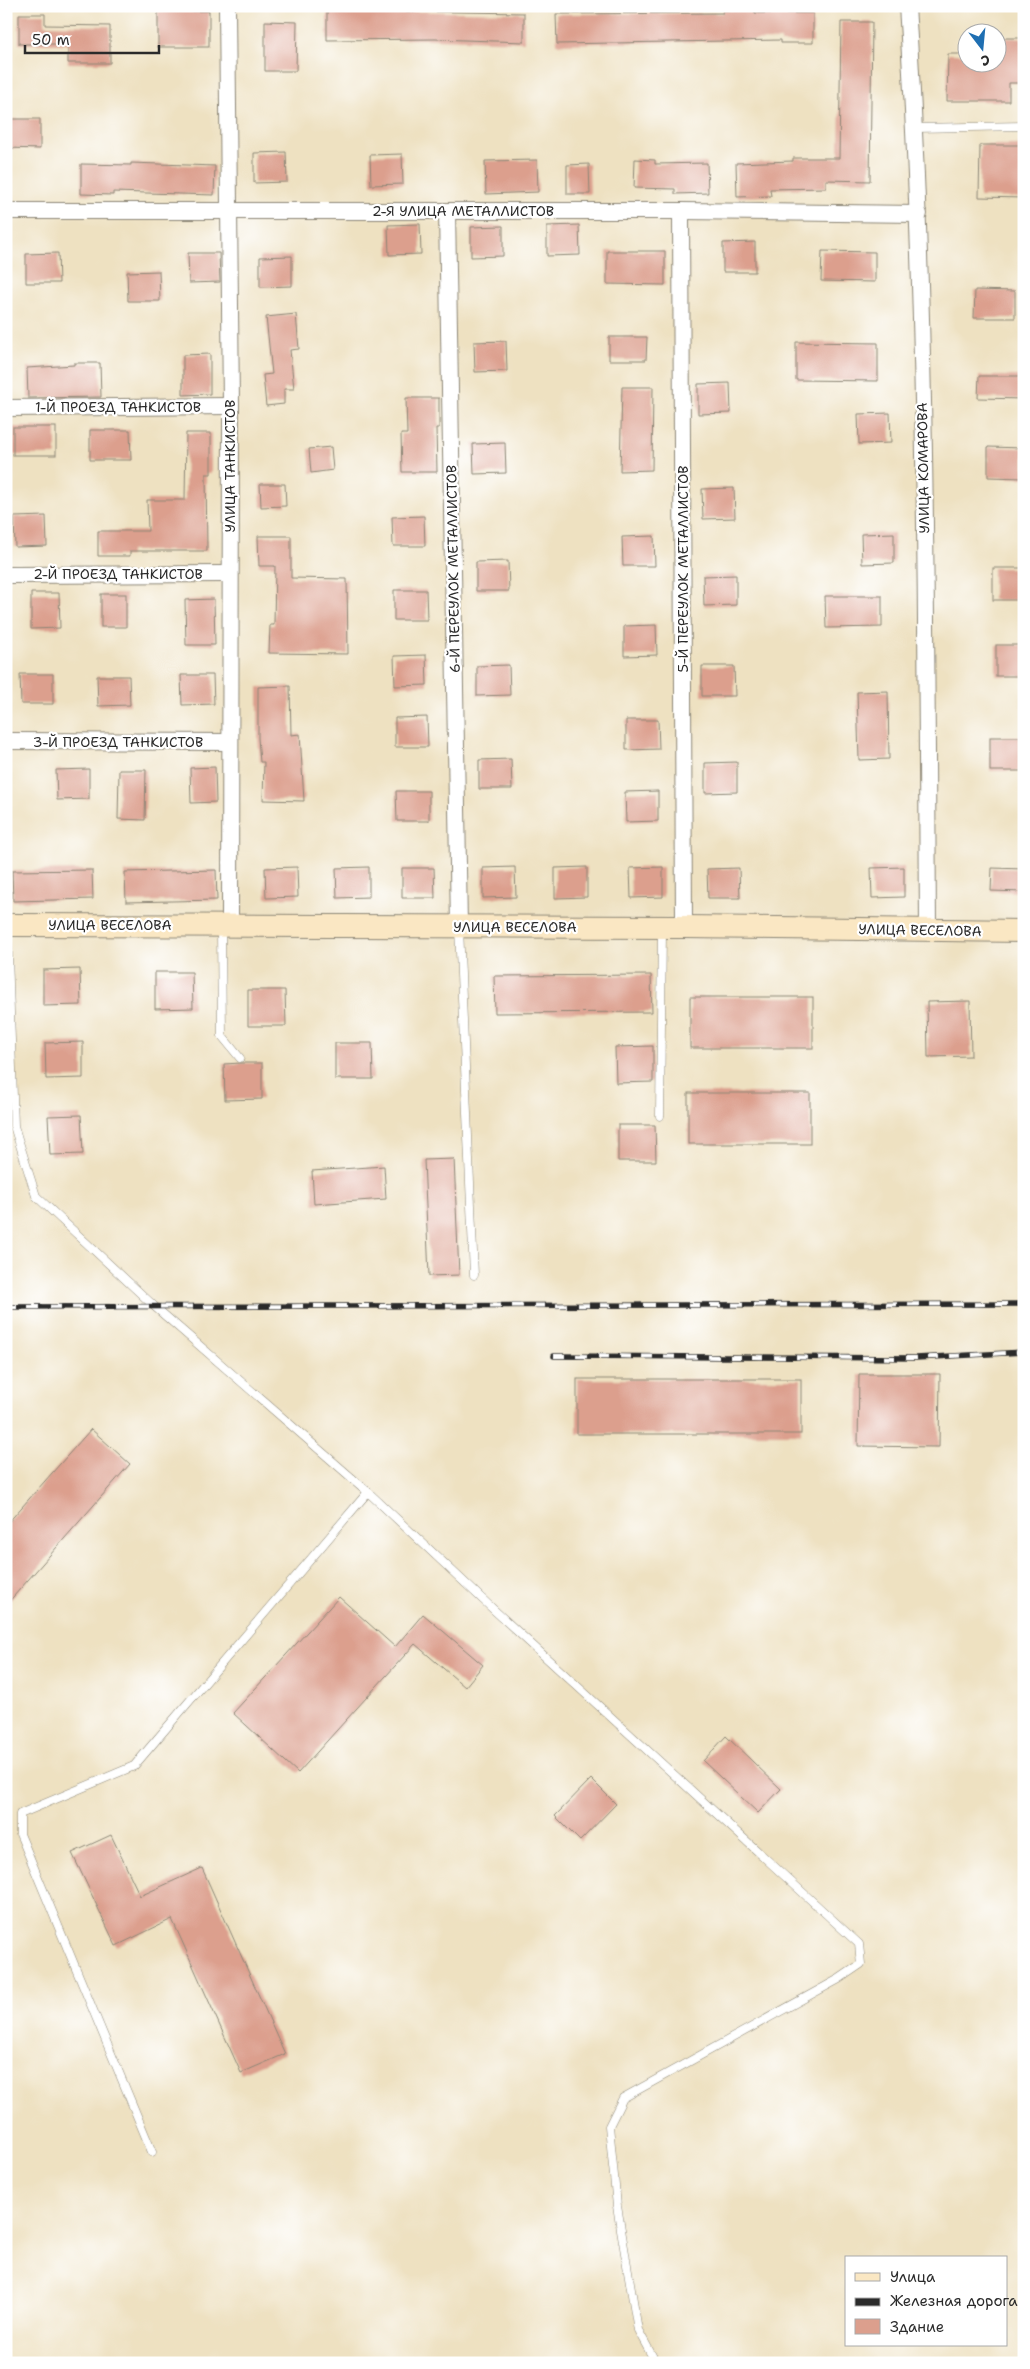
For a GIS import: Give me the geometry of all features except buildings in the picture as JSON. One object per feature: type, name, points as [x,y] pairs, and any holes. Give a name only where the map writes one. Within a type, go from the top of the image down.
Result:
[{"type":"street","name":"УЛИЦА ТАНКИСТОВ","points":[[225,926],[229,742],[231,406],[227,6]]},
{"type":"street","points":[[901,6],[907,6]]},
{"type":"street","name":"УЛИЦА КОМАРОВА","points":[[907,6],[919,214],[926,581],[928,930]]},
{"type":"street","name":"2-Я УЛИЦА МЕТАЛЛИСТОВ","points":[[6,211],[681,211],[919,214]]},
{"type":"street","name":"5-Й ПЕРЕУЛОК МЕТАЛЛИСТОВ","points":[[681,211],[684,927]]},
{"type":"street","name":"6-Й ПЕРЕУЛОК МЕТАЛЛИСТОВ","points":[[447,212],[459,926]]},
{"type":"street","name":"1-Й ПРОЕЗД ТАНКИСТОВ","points":[[6,408],[231,406]]},
{"type":"street","name":"2-Й ПРОЕЗД ТАНКИСТОВ","points":[[6,575],[230,574]]},
{"type":"street","name":"3-Й ПРОЕЗД ТАНКИСТОВ","points":[[6,741],[229,742]]},
{"type":"street","name":"УЛИЦА ВЕСЕЛОВА","points":[[6,925],[684,927],[1024,932]]},
{"type":"lane","points":[[915,128],[1024,126]]},
{"type":"lane","points":[[6,925],[14,1126],[36,1196],[154,1306],[368,1492],[859,1944],[861,1964],[839,1980],[623,2098],[609,2126],[617,2206],[638,2330],[656,2363]]},
{"type":"lane","points":[[225,926],[222,1036],[240,1058]]},
{"type":"lane","points":[[459,926],[474,1275]]},
{"type":"lane","points":[[660,1116],[662,927]]},
{"type":"lane","points":[[152,2152],[20,1834],[20,1814],[134,1766],[368,1492]]},
{"type":"railway","points":[[6,1307],[1024,1304]]},
{"type":"railway","points":[[554,1356],[916,1358],[1024,1352]]}]
